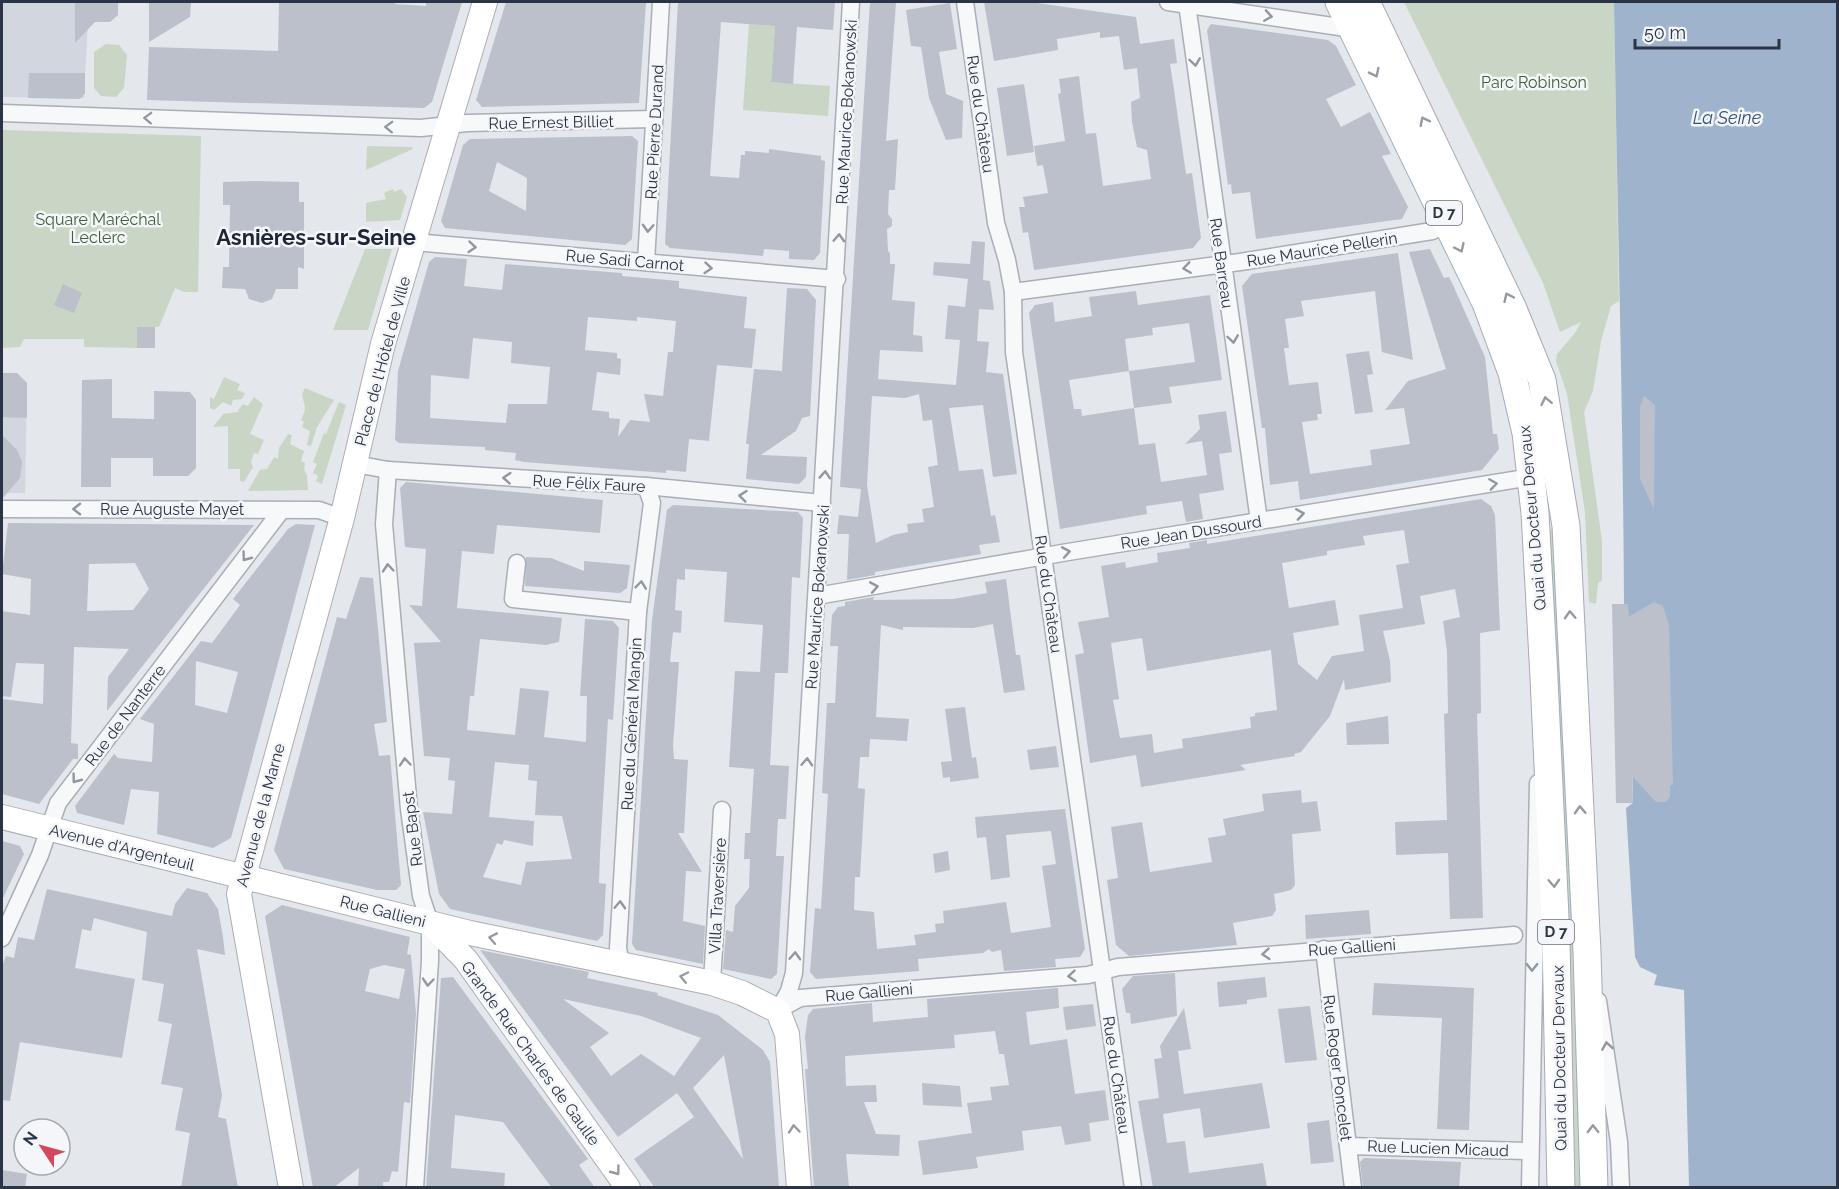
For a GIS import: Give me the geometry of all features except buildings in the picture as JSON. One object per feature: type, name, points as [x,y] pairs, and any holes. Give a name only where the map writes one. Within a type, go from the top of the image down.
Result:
[{"type":"main road","name":"Place de l'Hôtel de Ville","points":[[342,518],[383,344],[485,2]]},
{"type":"main road","name":"Quai du Docteur Dervaux","points":[[1340,2],[1486,303],[1512,373],[1527,433],[1544,678],[1556,939],[1561,1188]]},
{"type":"main road","name":"D 7","points":[[1366,2],[1532,350],[1542,380],[1556,454],[1566,526],[1587,952],[1594,1188]]},
{"type":"main road","name":"Avenue de la Marne","points":[[291,1188],[238,901],[342,518]]},
{"type":"main road","name":"Avenue d'Argenteuil","points":[[2,818],[243,878]]},
{"type":"main road","name":"Rue Gallieni","points":[[243,878],[429,923],[712,983],[742,993],[778,1011]]},
{"type":"main road","name":"Grande Rue Charles de Gaulle","points":[[429,923],[466,960],[628,1188]]},
{"type":"main road","points":[[778,1011],[787,1034],[799,1188]]},
{"type":"street","name":"Rue Pierre Durand","points":[[646,262],[661,2]]},
{"type":"street","name":"Rue Maurice Bokanowski","points":[[778,1011],[789,991],[794,974],[837,279],[851,2]]},
{"type":"street","name":"Rue du Château","points":[[965,2],[996,223],[1007,260],[1013,292],[1014,352],[1133,1188]]},
{"type":"street","points":[[1168,2],[1353,29]]},
{"type":"street","name":"Rue Barreau","points":[[1187,4],[1259,521]]},
{"type":"street","points":[[2,113],[421,128],[448,125]]},
{"type":"street","name":"Rue Ernest Billiet","points":[[448,125],[654,119]]},
{"type":"street","name":"Rue Maurice Pellerin","points":[[1013,292],[1222,264],[1432,231],[1440,227],[1446,217]]},
{"type":"street","name":"Rue Sadi Carnot","points":[[414,243],[837,279]]},
{"type":"street","points":[[1531,479],[1548,467],[1556,454]]},
{"type":"street","name":"Rue Félix Faure","points":[[356,464],[388,470],[646,486],[822,503]]},
{"type":"street","name":"Rue Bapst","points":[[388,470],[384,524],[409,809],[421,896],[429,923],[430,961],[416,1188]]},
{"type":"street","name":"Rue Jean Dussourd","points":[[816,596],[1043,556],[1531,479]]},
{"type":"street","name":"Rue du Général Mangin","points":[[621,963],[618,948],[638,612],[652,503],[646,486]]},
{"type":"street","name":"Rue Auguste Mayet","points":[[2,509],[319,510],[342,518]]},
{"type":"street","name":"Rue de Nanterre","points":[[2,938],[40,855],[58,802],[281,511]]},
{"type":"street","points":[[517,563],[513,598],[638,612]]},
{"type":"street","name":"Quai du Docteur Dervaux","points":[[1530,1188],[1536,808],[1544,678]]},
{"type":"street","name":"Villa Traversière","points":[[712,983],[722,810]]},
{"type":"street","name":"Rue Gallieni","points":[[778,1011],[800,998],[1088,975],[1102,970],[1514,934]]},
{"type":"street","name":"Rue Roger Poncelet","points":[[1324,949],[1353,1188]]},
{"type":"street","points":[[1587,952],[1611,1071],[1619,1142],[1621,1188]]},
{"type":"street","name":"Rue Lucien Micaud","points":[[1348,1146],[1529,1151]]},
{"type":"shaded area","points":[[2,2],[89,2],[84,98],[2,97]]},
{"type":"shaded area","points":[[2,373],[17,373],[27,383],[25,493],[2,493]]},
{"type":"green space","name":"Parc Robinson","points":[[1404,2],[1614,2],[1619,301],[1611,306],[1601,341],[1593,391],[1584,412],[1602,541],[1602,581],[1598,583],[1596,604],[1589,602],[1585,512],[1567,394],[1556,361],[1557,354],[1581,322],[1560,332],[1543,283]]},
{"type":"green space","points":[[749,24],[775,26],[771,82],[830,86],[828,116],[743,110]]},
{"type":"green space","points":[[106,44],[119,45],[127,55],[124,88],[116,97],[101,96],[94,88],[94,52]]},
{"type":"green space","name":"Square Maréchal Leclerc","points":[[2,130],[201,136],[198,292],[184,292],[175,288],[159,327],[137,327],[137,348],[84,347],[84,339],[24,339],[20,347],[2,348]]},
{"type":"green space","points":[[367,146],[412,147],[413,149],[366,170]]},
{"type":"green space","points":[[393,189],[394,192],[401,189],[407,197],[400,220],[366,222],[366,203],[386,199],[384,193]]},
{"type":"green space","points":[[365,249],[392,249],[368,330],[333,330]]},
{"type":"green space","points":[[224,377],[240,384],[237,390],[245,393],[242,399],[233,400],[231,406],[223,402],[214,410],[210,408],[210,397],[214,399]]},
{"type":"green space","points":[[305,388],[334,400],[317,427],[311,446],[307,445],[310,431],[302,427],[304,422],[301,420],[305,409],[302,394]]},
{"type":"green space","points":[[254,397],[263,404],[250,434],[264,440],[258,454],[254,453],[251,462],[253,467],[244,482],[240,481],[240,469],[228,469],[228,426],[213,427],[223,414],[237,412],[243,404],[248,406]]},
{"type":"green space","points":[[339,402],[346,405],[322,484],[316,481],[318,476],[313,473],[317,464],[313,462]]},
{"type":"green space","points":[[288,434],[292,435],[290,444],[304,451],[301,461],[305,463],[308,490],[248,491],[260,470],[267,469],[274,457],[278,459],[279,448]]},
{"type":"green space","points":[[1556,529],[1563,619],[1583,1187],[1572,1187],[1545,530]]},
{"type":"water","name":"La Seine","points":[[1614,2],[1837,2],[1837,1187],[1689,1187],[1684,990],[1654,985],[1657,975],[1640,967],[1635,957],[1626,808],[1633,803],[1628,604],[1624,604]]},
{"type":"district","name":"Asnières-sur-Seine","points":[[316,237]]}]
